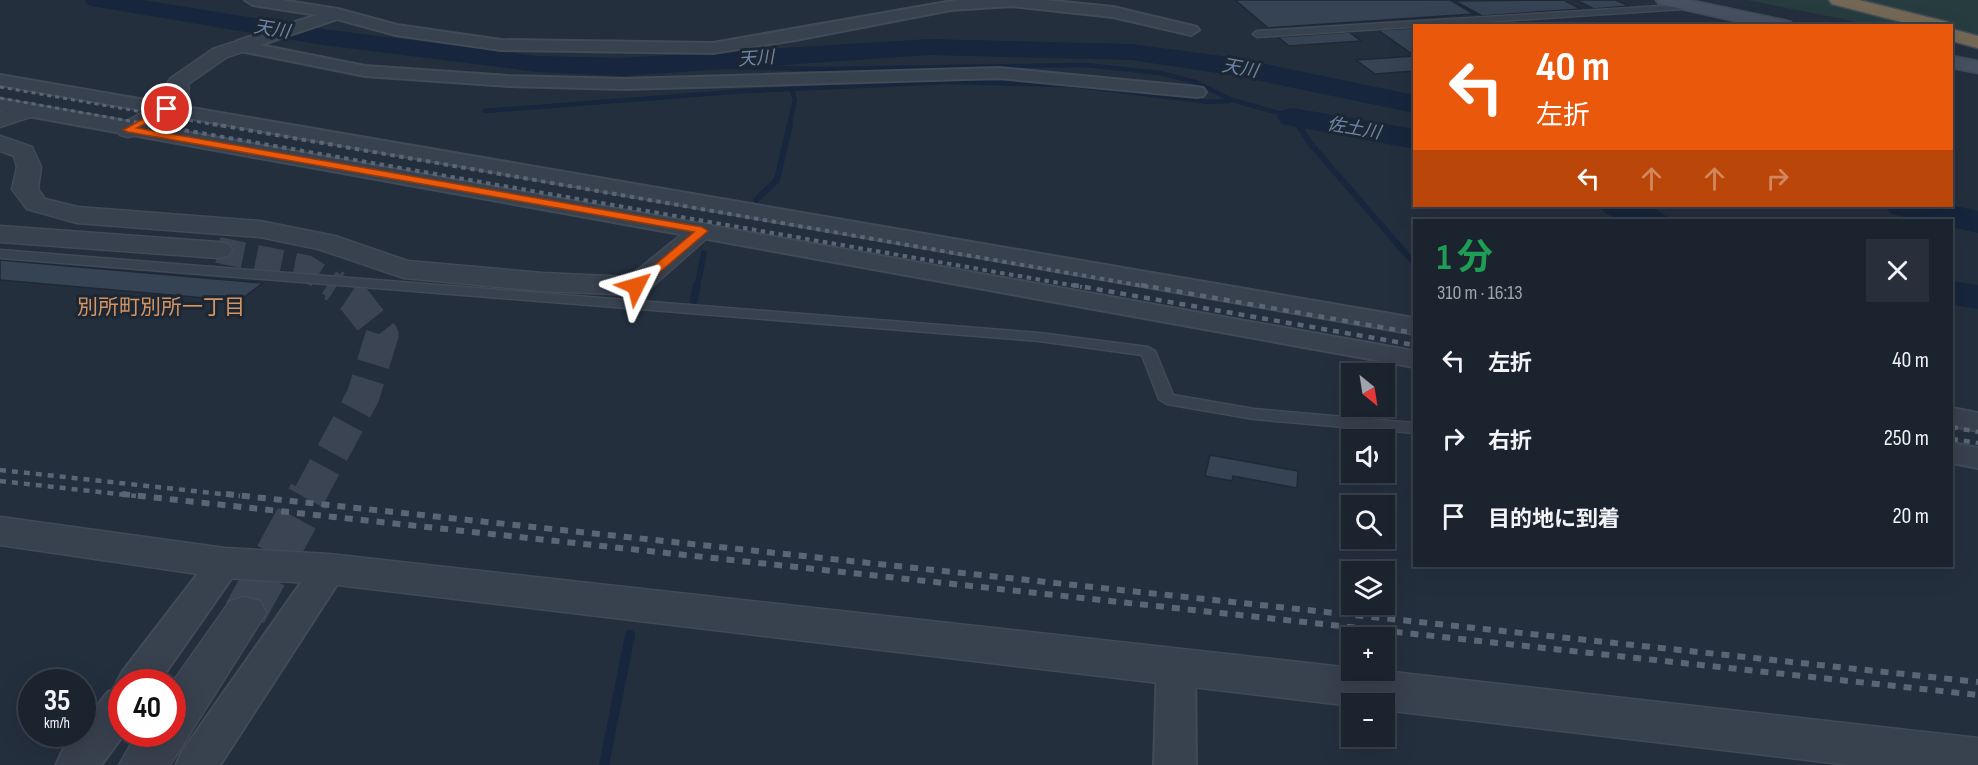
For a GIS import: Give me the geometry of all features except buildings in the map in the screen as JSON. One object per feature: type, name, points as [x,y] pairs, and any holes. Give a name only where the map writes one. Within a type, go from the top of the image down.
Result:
[{"type":"highway","points":[[1830,1],[1907,24]]},
{"type":"highway","points":[[1830,1],[1932,24]]},
{"type":"highway","points":[[1953,28],[1978,35]]},
{"type":"highway","points":[[1953,35],[1978,42]]},
{"type":"main road","points":[[1665,0],[1775,24]]},
{"type":"main road","points":[[1953,62],[1978,68]]},
{"type":"street","points":[[254,0],[396,30],[501,45],[630,49],[714,48],[951,5],[1011,1],[1113,12],[1191,30]]},
{"type":"street","points":[[128,130],[178,101],[178,82],[220,53],[332,16]]},
{"type":"street","points":[[248,43],[365,71],[509,81],[668,83],[999,73],[1197,92]]},
{"type":"street","points":[[0,80],[1413,326]]},
{"type":"street","points":[[0,105],[128,130],[1413,359]]},
{"type":"street","points":[[0,120],[28,110]]},
{"type":"street","points":[[0,143],[24,152],[29,167],[25,189],[36,204],[77,215],[260,229],[325,242],[404,269],[543,282],[636,286],[702,231]]},
{"type":"street","points":[[0,234],[218,250]]},
{"type":"street","points":[[1953,417],[1978,422]]},
{"type":"street","points":[[1953,453],[1978,458]]},
{"type":"street","points":[[0,531],[225,563],[329,569],[1176,666],[1832,753],[1978,759]]},
{"type":"street","points":[[147,669],[225,563]]},
{"type":"street","points":[[197,765],[329,569]]},
{"type":"street","points":[[186,700],[245,613]]},
{"type":"street","points":[[1175,765],[1176,666]]},
{"type":"street","points":[[77,765],[108,723]]},
{"type":"street","points":[[143,765],[155,747]]},
{"type":"lane","points":[[1413,24],[1694,6]]},
{"type":"lane","points":[[1257,34],[1413,24]]},
{"type":"lane","points":[[0,254],[1040,337],[1148,351],[1167,399],[1254,414],[1413,428]]},
{"type":"green space","points":[[1747,0],[1978,0],[1978,46],[1953,41],[1953,24],[1868,24]]},
{"type":"waterway","name":"天川","points":[[97,0],[323,37],[537,64],[622,67],[930,47],[1131,52],[1237,67],[1413,104]]},
{"type":"waterway","points":[[648,65],[821,69],[1085,65],[1160,73],[1195,82],[1232,100],[1293,117],[1298,126]]},
{"type":"waterway","points":[[485,111],[745,91],[949,82],[1071,85],[1209,102],[1230,101]]},
{"type":"waterway","points":[[789,126],[795,100],[792,89]]},
{"type":"waterway","name":"佐土川","points":[[1293,117],[1413,139]]},
{"type":"waterway","points":[[756,200],[777,180],[790,124]]},
{"type":"waterway","points":[[1298,124],[1309,142],[1413,262]]},
{"type":"waterway","name":"佐土川","points":[[1619,207],[1648,219]]},
{"type":"waterway","name":"天川","points":[[1909,207],[1978,222]]},
{"type":"waterway","points":[[697,287],[704,253]]},
{"type":"waterway","points":[[694,300],[697,285]]},
{"type":"waterway","name":"佐土川","points":[[1953,293],[1978,297]]},
{"type":"waterway","points":[[604,765],[630,635]]},
{"type":"tunnel","points":[[218,250],[306,268],[336,287]]},
{"type":"tunnel","points":[[309,496],[363,396],[382,335],[353,298],[333,285]]},
{"type":"tunnel","points":[[245,613],[310,494]]},
{"type":"railway","points":[[0,87],[222,126]]},
{"type":"railway","points":[[0,98],[158,126]]},
{"type":"railway","points":[[149,124],[1082,287]]},
{"type":"railway","points":[[213,124],[1149,287]]},
{"type":"railway","points":[[1073,285],[1413,345]]},
{"type":"railway","points":[[1141,285],[1413,333]]},
{"type":"railway","points":[[1953,427],[1978,432]]},
{"type":"railway","points":[[1953,439],[1978,443]]},
{"type":"railway","points":[[0,470],[240,496]]},
{"type":"railway","points":[[0,481],[136,496]]},
{"type":"railway","points":[[122,494],[1978,695]]},
{"type":"railway","points":[[226,494],[1978,682]]},
{"type":"district","name":"別所町別所一丁目","points":[[161,307]]},
{"type":"route","points":[[167,109],[128,130],[702,231],[636,286]]}]
